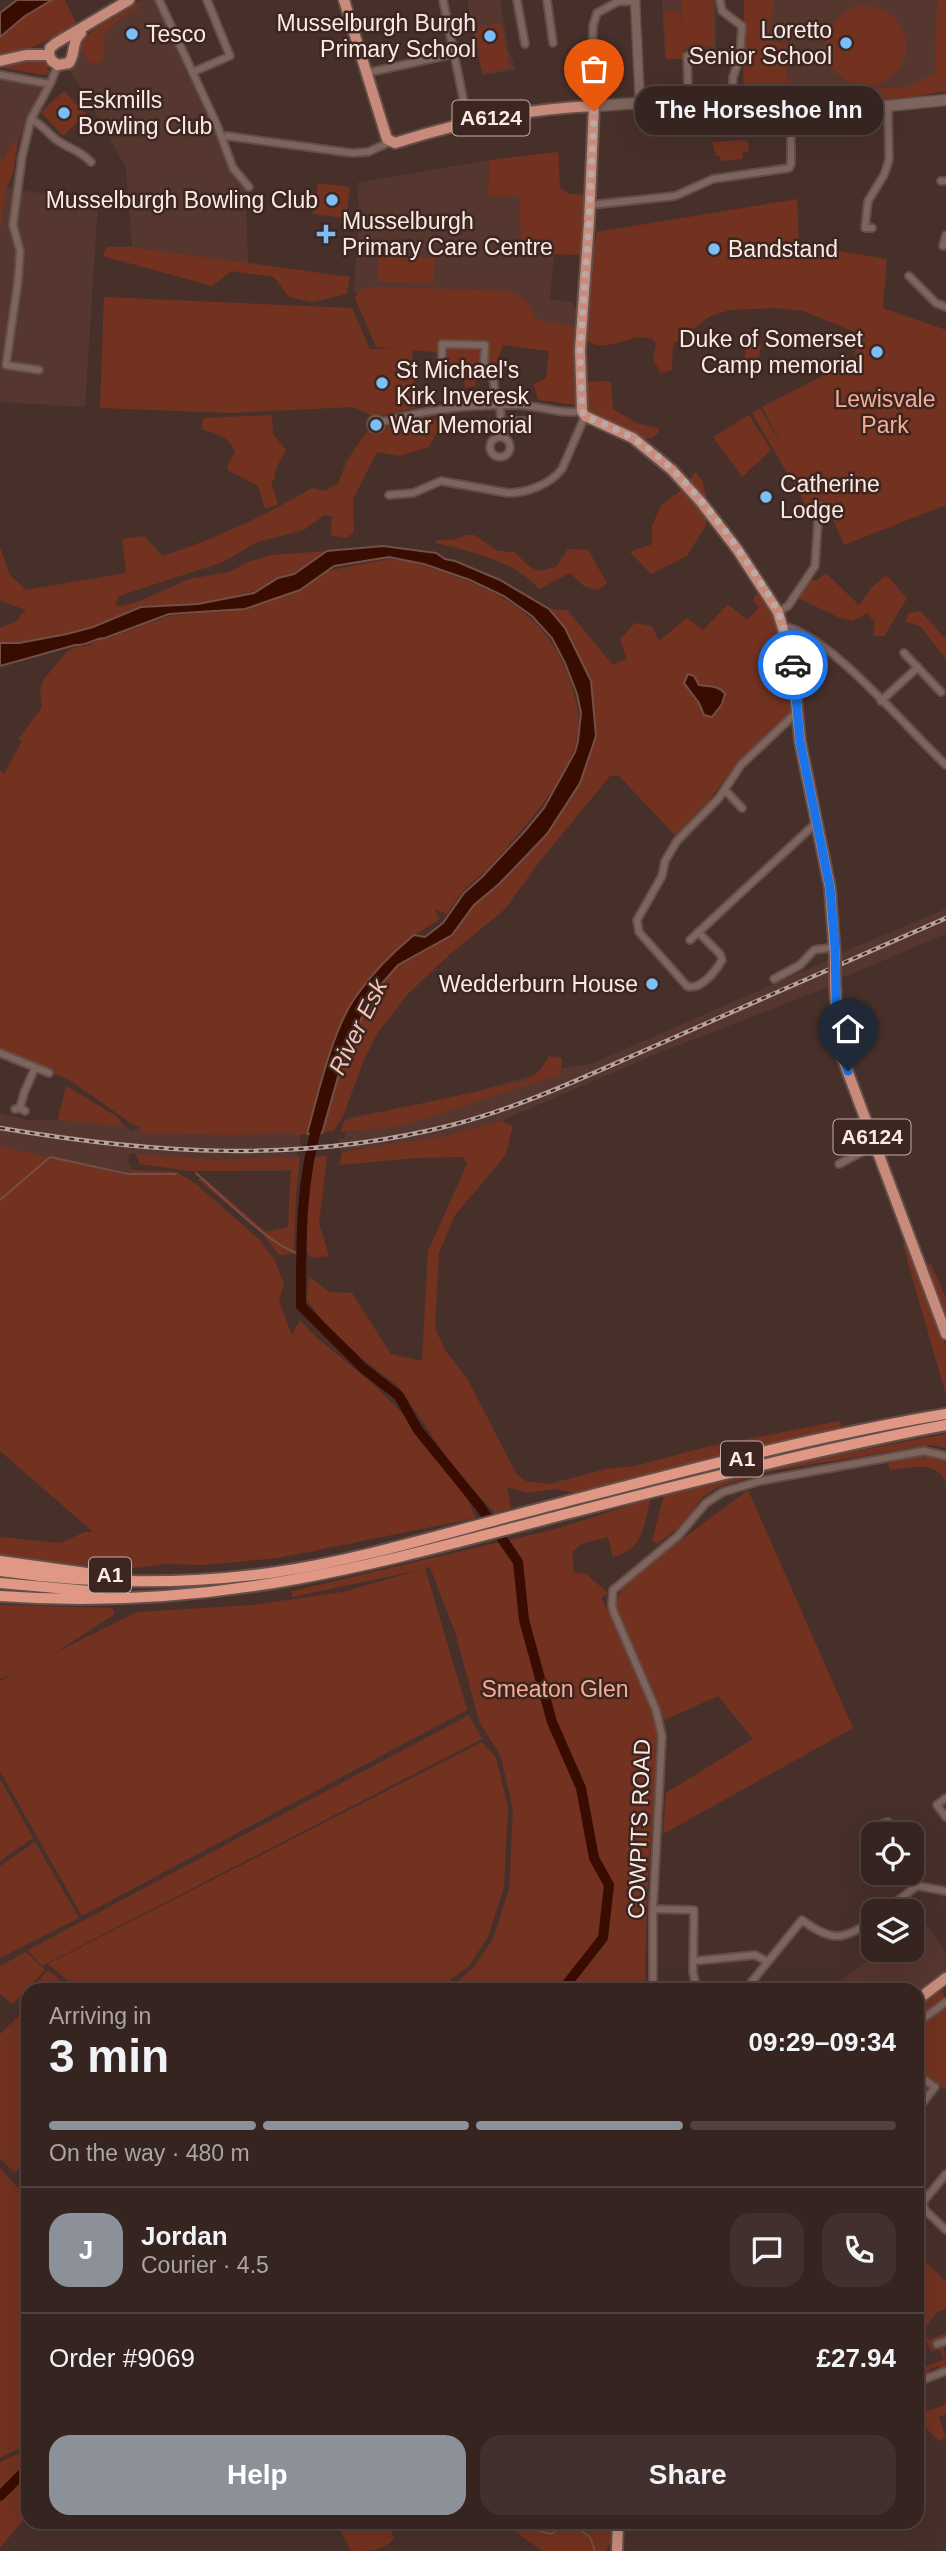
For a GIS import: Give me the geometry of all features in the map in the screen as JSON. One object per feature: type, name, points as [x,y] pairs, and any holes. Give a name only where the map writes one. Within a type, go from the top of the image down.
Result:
[{"type":"highway","name":"A1","points":[[0,1596],[71,1600],[132,1598],[290,1580],[806,1443],[946,1414]]},
{"type":"highway","name":"A1","points":[[542,1514],[946,1425]]},
{"type":"highway","name":"A1","points":[[0,1572],[101,1581],[152,1582],[221,1578],[316,1564],[450,1538]]},
{"type":"highway","name":"A1","points":[[0,1561],[89,1574],[221,1578]]},
{"type":"highway","name":"A1","points":[[0,1583],[121,1593],[191,1592]]},
{"type":"main road","points":[[94,22],[75,39],[71,60],[66,65],[58,65],[52,61],[49,55],[51,47],[129,0]]},
{"type":"main road","points":[[347,1],[366,74],[390,142]]},
{"type":"main road","points":[[60,42],[67,43],[72,49]]},
{"type":"main road","points":[[0,61],[35,54],[49,55]]},
{"type":"main road","points":[[583,413],[580,350],[594,106],[640,103],[689,119],[731,122],[946,100]]},
{"type":"main road","name":"A6124","points":[[390,142],[395,143],[468,122],[532,111],[594,106]]},
{"type":"main road","name":"A6124","points":[[583,413],[632,438],[672,470],[737,549],[778,612],[793,667],[800,741],[830,888],[838,1046],[908,1226],[946,1334]]},
{"type":"main road","points":[[924,1996],[945,1982]]},
{"type":"main road","points":[[617,2551],[618,2529]]},
{"type":"street","points":[[159,0],[217,125],[233,168],[249,187]]},
{"type":"street","points":[[193,72],[230,56],[207,0]]},
{"type":"street","points":[[443,0],[468,122]]},
{"type":"street","points":[[517,0],[525,44]]},
{"type":"street","points":[[547,0],[553,43]]},
{"type":"street","points":[[592,67],[593,26],[597,13],[617,2],[635,0],[640,103]]},
{"type":"street","points":[[720,0],[722,11],[742,26],[740,56],[733,77],[731,122]]},
{"type":"street","points":[[366,74],[453,54]]},
{"type":"street","points":[[687,56],[689,119]]},
{"type":"street","points":[[39,370],[6,365],[20,251],[13,225],[22,157],[31,119],[58,65]]},
{"type":"street","points":[[0,75],[50,84]]},
{"type":"street","points":[[872,228],[865,228],[868,201],[887,169],[889,160],[888,106]]},
{"type":"street","points":[[590,205],[675,196],[713,179],[789,168],[790,116]]},
{"type":"street","points":[[31,119],[42,125],[58,141],[78,150],[91,162]]},
{"type":"street","points":[[227,136],[352,153],[368,152],[390,142]]},
{"type":"street","points":[[943,246],[946,235]]},
{"type":"street","points":[[909,276],[936,303],[946,307]]},
{"type":"street","points":[[442,370],[442,344],[485,345],[484,362],[493,377],[496,400],[500,406],[502,434],[508,430],[510,421],[524,421]]},
{"type":"street","points":[[381,422],[422,411],[500,406],[530,406],[583,413],[562,469],[533,489],[518,493],[441,481],[414,493],[389,495]]},
{"type":"street","points":[[778,612],[788,606],[816,566],[818,506]]},
{"type":"street","points":[[783,627],[792,628],[828,649],[946,765]]},
{"type":"street","points":[[910,647],[903,654],[942,692]]},
{"type":"street","points":[[881,701],[918,667]]},
{"type":"street","points":[[698,932],[720,954],[722,960],[698,986],[689,988],[637,928],[638,916],[662,876],[665,861],[677,841],[725,790],[741,765],[797,712]]},
{"type":"street","points":[[725,790],[742,808]]},
{"type":"street","points":[[690,940],[818,822]]},
{"type":"street","points":[[774,979],[800,965],[814,950],[835,951]]},
{"type":"street","points":[[779,965],[783,974]]},
{"type":"street","points":[[0,1053],[49,1073]]},
{"type":"street","points":[[20,1110],[35,1068]]},
{"type":"street","points":[[839,1164],[875,1145]]},
{"type":"street","name":"COWPITS ROAD","points":[[653,1983],[653,1909],[662,1736],[656,1710],[614,1613],[612,1596],[617,1585],[678,1536],[697,1511],[723,1492],[760,1480],[924,1451],[946,1456]]},
{"type":"street","points":[[946,1798],[937,1805],[946,1817]]},
{"type":"street","points":[[900,1899],[917,1886],[946,1891]]},
{"type":"street","points":[[653,1909],[695,1910],[696,1983]]},
{"type":"street","points":[[751,1983],[803,1920],[824,1934],[841,1937],[861,1928]]},
{"type":"street","points":[[694,1961],[755,1955],[768,1962]]},
{"type":"street","points":[[924,2018],[946,2002]]},
{"type":"street","points":[[924,2080],[935,2087],[924,2101]]},
{"type":"street","points":[[924,2201],[946,2174]]},
{"type":"street","points":[[924,2206],[946,2230]]},
{"type":"street","points":[[937,2344],[946,2342]]},
{"type":"street","points":[[925,2379],[946,2371]]},
{"type":"shaded area","points":[[17,0],[52,0],[25,16],[0,37],[0,13]]},
{"type":"shaded area","points":[[141,0],[154,0],[228,161],[245,174],[248,263],[132,247],[126,168],[70,71],[81,41],[97,26]]},
{"type":"shaded area","name":"Musselburgh Burgh Primary School","points":[[467,0],[500,0],[508,49],[516,70],[482,75]]},
{"type":"shaded area","points":[[662,0],[716,0],[716,54],[665,57]]},
{"type":"shaded area","name":"Loretto Senior School","points":[[747,0],[946,0],[946,86],[747,109]]},
{"type":"shaded area","points":[[0,78],[45,87],[18,140],[13,142],[0,163]]},
{"type":"shaded area","points":[[489,160],[488,194],[519,196],[521,245],[531,254],[554,254],[550,299],[571,302],[576,308],[574,328],[535,326],[488,297],[354,292],[359,209],[357,183]]},
{"type":"shaded area","points":[[0,187],[98,202],[85,407],[0,402]]},
{"type":"shaded area","points":[[383,546],[436,553],[500,580],[549,609],[565,628],[591,681],[596,736],[580,783],[547,834],[499,884],[474,905],[452,935],[398,965],[376,990],[340,1070],[322,1133],[307,1134],[334,1042],[357,995],[383,963],[414,935],[425,937],[443,923],[464,893],[482,877],[544,808],[575,752],[581,713],[577,694],[552,638],[532,616],[504,596],[470,580],[424,564],[389,557],[334,566],[300,590],[245,609],[169,614],[105,638],[0,666],[0,643],[19,643],[67,634],[93,627],[141,607],[198,604],[254,593],[278,578],[294,574],[327,551]]},
{"type":"shaded area","points":[[688,674],[694,676],[699,685],[717,688],[725,694],[722,704],[712,717],[704,715],[699,703],[684,683]]},
{"type":"shaded area","points":[[946,909],[946,934],[839,979],[839,954]]},
{"type":"shaded area","points":[[829,960],[831,986],[651,1056],[501,1121],[446,1136],[391,1146],[340,1151],[339,1139],[344,1139],[346,1131],[340,1132],[348,1118],[460,1096],[555,1069],[591,1064]]},
{"type":"shaded area","points":[[0,1113],[26,1120],[110,1123],[133,1131],[141,1126],[299,1132],[301,1146],[296,1147],[300,1157],[299,1171],[190,1171],[140,1164],[136,1154],[130,1153],[128,1161],[132,1170],[129,1176],[0,1146]]},
{"type":"shaded area","points":[[924,1922],[946,1952],[946,1971],[924,1988],[924,1983],[838,1983],[866,1962],[924,1962]]},
{"type":"green space","points":[[52,0],[65,0],[77,25],[33,47],[0,54],[0,37],[25,16]]},
{"type":"green space","points":[[681,0],[713,0],[714,46],[684,47],[683,59],[666,59],[664,12],[678,12],[682,25]]},
{"type":"green space","points":[[744,0],[774,0],[768,41],[788,44],[786,76],[796,89],[905,88],[935,73],[937,0],[946,0],[946,91],[911,97],[743,113]]},
{"type":"green space","points":[[143,4],[109,29],[103,42],[102,61],[96,64],[86,61],[88,58],[80,49],[89,35],[106,22]]},
{"type":"green space","points":[[858,6],[874,6],[895,17],[906,38],[906,54],[895,75],[874,86],[858,86],[844,80],[832,68],[826,54],[826,38],[832,24],[844,12]]},
{"type":"green space","points":[[501,23],[510,68],[483,73],[474,29]]},
{"type":"green space","points":[[32,59],[45,62],[50,73],[43,75],[0,67],[0,64]]},
{"type":"green space","name":"Eskmills Bowling Club","points":[[64,91],[86,114],[63,136],[41,112]]},
{"type":"green space","points":[[18,140],[13,174],[6,188],[0,231],[0,158],[3,159],[13,142]]},
{"type":"green space","points":[[748,141],[749,151],[742,153],[743,159],[721,161],[720,156],[716,156],[712,142]]},
{"type":"green space","points":[[558,152],[560,188],[570,194],[587,195],[584,255],[531,254],[521,245],[519,196],[488,195],[489,160]]},
{"type":"green space","name":"Musselburgh Bowling Club","points":[[318,183],[350,187],[346,218],[313,214]]},
{"type":"green space","name":"Lewisvale Park","points":[[797,199],[799,244],[887,259],[883,308],[946,330],[946,505],[844,545],[826,502],[806,505],[752,413],[760,408],[783,447],[762,407],[857,358],[858,354],[853,355],[861,344],[855,332],[803,311],[774,308],[730,310],[710,316],[673,344],[672,370],[661,373],[653,360],[656,343],[652,339],[636,337],[605,345],[588,341],[590,268],[597,232]]},
{"type":"green space","points":[[107,247],[132,247],[350,277],[347,294],[312,302],[289,297],[274,277],[231,271],[212,286],[103,256]]},
{"type":"green space","points":[[379,255],[435,258],[433,284],[378,282]]},
{"type":"green space","points":[[382,287],[510,291],[527,302],[537,320],[577,327],[577,405],[538,400],[534,384],[546,378],[549,351],[503,345],[495,367],[477,373],[475,386],[465,388],[463,372],[435,352],[412,350],[415,408],[381,416],[371,415],[353,407],[231,413],[100,408],[104,297],[352,308],[370,349],[391,349],[376,347],[355,298],[360,289]]},
{"type":"green space","points":[[747,343],[761,345],[756,374],[742,371]]},
{"type":"green space","points":[[611,381],[613,409],[639,424],[659,428],[659,432],[652,438],[642,439],[629,430],[587,412],[584,382]]},
{"type":"green space","points":[[426,413],[441,424],[429,447],[399,456],[377,452],[353,499],[354,532],[347,538],[331,535],[332,516],[324,515],[304,530],[257,542],[223,562],[119,596],[115,604],[119,606],[135,603],[189,579],[229,572],[251,561],[273,555],[327,551],[296,571],[235,597],[199,604],[147,606],[61,636],[0,643],[0,628],[15,622],[26,610],[3,602],[0,598],[0,547],[9,574],[26,590],[126,573],[122,539],[144,536],[163,556],[239,526],[312,488],[326,491],[339,482],[346,462],[368,430],[382,429],[399,419]]},
{"type":"green space","points":[[272,415],[273,434],[286,450],[271,482],[278,505],[265,509],[258,486],[228,470],[235,451],[229,442],[222,436],[203,430],[202,426],[204,418]]},
{"type":"green space","points":[[749,415],[771,450],[742,477],[713,437]]},
{"type":"green space","points":[[696,472],[706,496],[706,525],[687,556],[651,574],[630,552],[652,544],[652,526],[661,505],[678,493]]},
{"type":"green space","points":[[474,535],[498,551],[514,552],[530,567],[539,571],[556,567],[568,549],[588,550],[607,583],[598,590],[584,586],[570,573],[539,589],[529,579],[505,564],[435,543],[437,540],[452,540]]},
{"type":"green space","points":[[389,559],[420,565],[472,583],[510,602],[526,614],[540,628],[563,662],[576,701],[578,734],[566,767],[527,824],[489,867],[469,884],[447,914],[434,909],[440,919],[394,953],[356,995],[339,1026],[307,1134],[141,1133],[140,1126],[132,1124],[71,1081],[0,1050],[0,771],[4,774],[22,741],[18,740],[42,707],[40,690],[44,679],[68,651],[75,647],[89,646],[99,639],[106,639],[169,616],[232,611],[310,574]]},
{"type":"green space","points":[[826,573],[859,605],[871,588],[886,575],[907,598],[884,636],[873,636],[875,622],[867,613],[853,621],[840,618],[798,598],[810,581],[817,580]]},
{"type":"green space","points":[[756,593],[775,614],[789,666],[791,712],[735,766],[692,823],[676,836],[619,776],[610,776],[540,861],[505,909],[448,956],[407,995],[376,1035],[344,1114],[334,1131],[322,1133],[340,1070],[376,990],[398,965],[452,935],[474,905],[499,884],[547,834],[580,783],[596,736],[591,681],[565,628],[549,609],[567,610],[613,665],[627,659],[620,639],[635,623],[652,626],[659,641],[687,618],[703,630],[728,604],[747,620],[759,607],[753,600]]},
{"type":"green space","points":[[920,611],[946,639],[946,659],[920,626],[906,622],[908,613]]},
{"type":"green space","points":[[549,1056],[562,1058],[561,1075],[405,1124],[340,1132],[345,1120],[526,1081],[540,1070]]},
{"type":"green space","points":[[66,1086],[116,1116],[125,1126],[58,1120]]},
{"type":"green space","points":[[501,1121],[513,1126],[505,1156],[455,1215],[439,1253],[435,1328],[445,1350],[468,1380],[516,1473],[526,1481],[549,1484],[606,1469],[635,1466],[702,1448],[840,1421],[841,1428],[577,1493],[554,1489],[528,1493],[507,1487],[511,1508],[495,1513],[458,1474],[399,1387],[364,1360],[325,1324],[307,1300],[309,1276],[329,1292],[352,1293],[391,1354],[422,1361],[428,1251],[467,1164],[463,1157],[339,1165],[342,1152],[446,1136]]},
{"type":"green space","points":[[0,1146],[129,1176],[132,1170],[177,1172],[196,1184],[260,1240],[275,1261],[284,1284],[279,1301],[292,1335],[300,1320],[316,1337],[375,1386],[404,1415],[468,1500],[476,1518],[278,1558],[205,1565],[166,1564],[126,1569],[20,1559],[0,1554],[0,1537],[60,1543],[85,1532],[93,1532],[0,1451]]},
{"type":"green space","points":[[136,1154],[216,1160],[300,1157],[294,1254],[279,1255],[261,1232],[197,1179],[205,1179],[266,1232],[288,1227],[291,1170],[190,1171],[140,1164]]},
{"type":"green space","points":[[327,1156],[319,1223],[329,1256],[312,1258],[307,1253],[307,1205],[314,1157]]},
{"type":"green space","points":[[908,1244],[946,1347],[946,1395],[903,1245]]},
{"type":"green space","points":[[931,1264],[946,1298],[946,1316],[926,1266]]},
{"type":"green space","points":[[946,1434],[946,1448],[931,1445],[772,1471],[718,1487],[702,1498],[680,1527],[657,1544],[652,1541],[664,1495],[809,1460]]},
{"type":"green space","points":[[934,1456],[946,1462],[946,1483],[942,1475],[930,1468],[890,1470],[888,1463],[918,1457]]},
{"type":"green space","points":[[748,1490],[853,1728],[663,1834],[666,1793],[753,1739],[718,1696],[664,1720],[617,1613],[617,1601],[621,1590],[653,1561]]},
{"type":"green space","name":"Smeaton Glen","points":[[651,1498],[641,1535],[631,1549],[613,1557],[608,1537],[581,1544],[572,1552],[574,1573],[586,1574],[608,1593],[601,1598],[612,1616],[655,1718],[658,1745],[648,1879],[646,1983],[456,1983],[473,1968],[493,1939],[509,1889],[513,1809],[501,1757],[479,1721],[456,1635],[430,1567],[425,1568],[467,1710],[82,1916],[0,1771],[0,1681],[16,1673],[0,1679],[0,1605],[112,1608],[115,1614],[53,1654],[137,1612],[253,1605],[343,1592],[420,1570],[292,1597],[292,1591],[556,1529]]},
{"type":"green space","points":[[469,1715],[482,1739],[42,1966],[28,1950]]},
{"type":"green space","points":[[482,1742],[496,1758],[508,1808],[504,1887],[488,1937],[469,1966],[446,1983],[71,1983],[48,1964]]},
{"type":"green space","points":[[0,1779],[33,1838],[0,1861]]},
{"type":"green space","points":[[35,1842],[79,1918],[0,1958],[0,1866]]},
{"type":"green space","points":[[26,1952],[45,1970],[33,1983],[21,1983],[21,1996],[13,2004],[0,1994],[0,1966]]},
{"type":"green space","points":[[48,1970],[64,1983],[36,1983]]},
{"type":"green space","points":[[938,1991],[943,1992],[945,1999],[924,2014],[924,2002]]},
{"type":"green space","points":[[946,2006],[946,2090],[924,2074],[924,2022]]},
{"type":"green space","points":[[21,2014],[21,2166],[14,2173],[0,2158],[0,2034]]},
{"type":"green space","points":[[0,2168],[21,2191],[21,2448],[0,2458]]},
{"type":"green space","points":[[924,2260],[946,2282],[946,2309],[937,2312],[924,2330]]},
{"type":"green space","points":[[924,2330],[928,2340],[946,2333],[946,2337],[931,2343],[933,2347],[944,2347],[946,2368],[941,2370],[938,2366],[929,2370],[928,2375],[924,2373],[924,2366],[944,2359],[939,2349],[931,2352],[927,2342],[924,2343]]},
{"type":"green space","points":[[946,2400],[946,2414],[939,2417],[946,2438],[939,2441],[924,2426],[924,2408],[928,2411],[943,2406]]},
{"type":"green space","points":[[21,2452],[21,2522],[0,2548],[0,2462]]},
{"type":"green space","points":[[340,2529],[390,2529],[394,2538],[381,2548],[351,2551]]},
{"type":"green space","points":[[513,2529],[612,2529],[611,2542],[605,2551],[543,2551]]},
{"type":"waterway","name":"River Esk","points":[[319,1120],[305,1189],[301,1306],[363,1368],[399,1396],[418,1430],[479,1505],[518,1562],[524,1620],[552,1722],[581,1788],[594,1858],[609,1885],[603,1938],[568,1983]]},
{"type":"waterway","points":[[0,1200],[50,1157],[128,1174],[176,1174]]},
{"type":"waterway","points":[[196,1173],[262,1232],[289,1250],[301,1254]]},
{"type":"waterway","name":"River Esk","points":[[0,2496],[21,2475]]},
{"type":"waterway","points":[[535,2529],[551,2534],[567,2529]]},
{"type":"waterway","points":[[578,2529],[590,2537],[595,2551]]},
{"type":"railway","points":[[0,1128],[114,1144],[226,1151],[339,1146],[452,1125],[560,1088],[946,918]]},
{"type":"way so far","points":[[594,111],[582,299],[582,411],[585,416],[624,433],[661,459],[701,502],[773,602],[781,619],[793,665]]},
{"type":"place","name":"Tesco","points":[[132,34]]},
{"type":"place","name":"Musselburgh Burgh Primary School","points":[[490,36]]},
{"type":"place","name":"Loretto Senior School","points":[[846,43]]},
{"type":"place","name":"The Horseshoe Inn","points":[[594,111]]},
{"type":"place","name":"Eskmills Bowling Club","points":[[64,113]]},
{"type":"place","name":"Musselburgh Bowling Club","points":[[332,200]]},
{"type":"place","name":"Musselburgh Primary Care Centre","points":[[326,234]]},
{"type":"place","name":"Bandstand","points":[[714,249]]},
{"type":"place","name":"Duke of Somerset Camp memorial","points":[[877,352]]},
{"type":"place","name":"St Michael's Kirk Inveresk","points":[[382,383]]},
{"type":"place","name":"War Memorial","points":[[376,425]]},
{"type":"place","name":"Catherine Lodge","points":[[766,497]]},
{"type":"place","name":"Wedderburn House","points":[[652,984]]},
{"type":"route","points":[[793,665],[800,741],[830,888],[835,947],[837,1039],[848,1071]]}]
